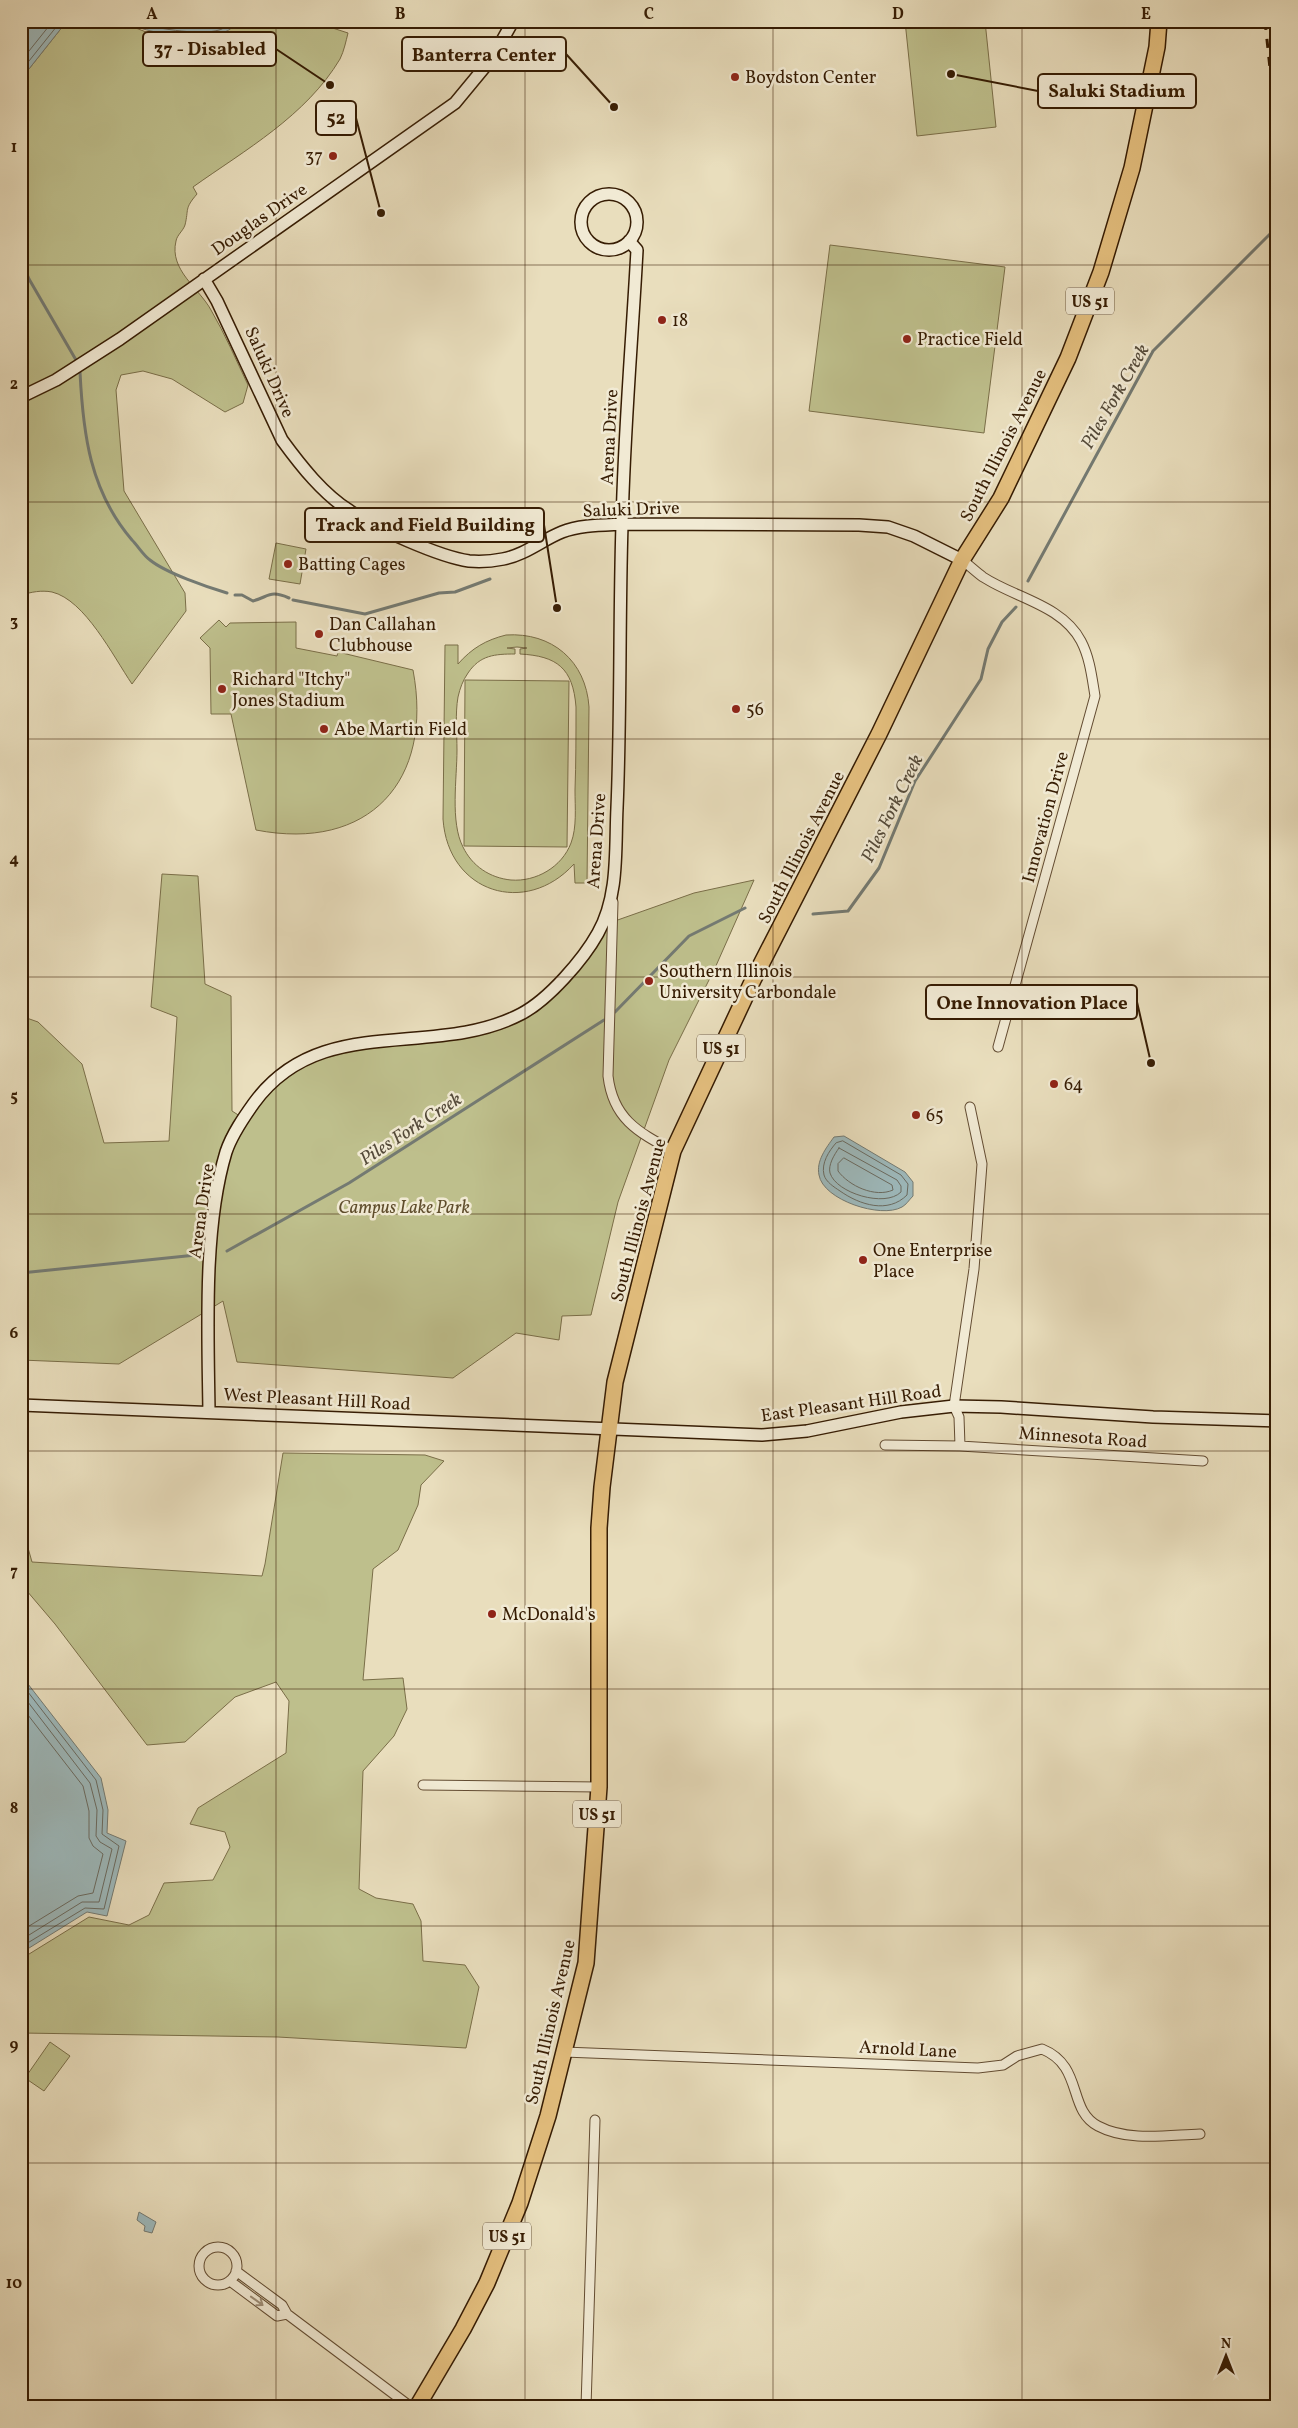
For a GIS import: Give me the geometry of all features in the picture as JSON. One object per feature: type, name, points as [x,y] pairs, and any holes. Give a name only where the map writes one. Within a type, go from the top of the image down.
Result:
[{"type":"highway","name":"South Illinois Avenue","points":[[417,2407],[463,2328],[506,2240],[537,2152],[586,1963],[598,1787],[599,1528],[602,1486],[615,1382],[673,1151],[753,980],[879,734],[962,560],[1001,498],[1068,358],[1101,272],[1132,168],[1157,47],[1159,21]]},
{"type":"street","name":"Douglas Drive","points":[[21,397],[56,380],[120,339],[455,103],[493,57],[513,21]]},
{"type":"street","points":[[608,194],[624,198],[631,204],[636,213],[637,224],[634,234],[629,241],[621,247],[604,249],[592,244],[585,237],[581,226],[582,216],[591,200],[608,194]]},
{"type":"street","name":"Arena Drive","points":[[209,1412],[208,1301],[214,1215],[227,1150],[243,1118],[268,1084],[281,1072],[298,1062],[338,1047],[375,1041],[427,1039],[483,1028],[521,1014],[548,994],[600,931],[613,889],[620,742],[622,524],[636,250],[629,241]]},
{"type":"street","name":"Saluki Drive","points":[[204,279],[221,309],[282,440],[323,488],[349,511],[396,535],[454,558],[470,561],[487,561],[514,557],[563,531],[622,524],[888,527],[914,536],[962,560]]},
{"type":"street","name":"Innovation Drive","points":[[962,560],[984,577],[1047,609],[1069,624],[1082,641],[1090,664],[1095,696],[998,1047]]},
{"type":"street","points":[[613,889],[608,1076],[611,1094],[626,1121],[673,1151]]},
{"type":"street","points":[[960,1446],[959,1417],[954,1406],[974,1269],[982,1164],[970,1107]]},
{"type":"street","name":"West Pleasant Hill Road","points":[[21,1405],[610,1430]]},
{"type":"street","name":"East Pleasant Hill Road","points":[[610,1430],[762,1435],[808,1431],[901,1412],[954,1406],[1277,1421]]},
{"type":"street","name":"Minnesota Road","points":[[885,1445],[960,1446],[1203,1461]]},
{"type":"street","points":[[423,1785],[598,1787]]},
{"type":"street","name":"Arnold Lane","points":[[564,2052],[978,2068],[1003,2065],[1017,2056],[1042,2050],[1059,2058],[1067,2069],[1081,2109],[1088,2119],[1098,2126],[1112,2131],[1143,2136],[1200,2134]]},
{"type":"street","points":[[586,2407],[595,2120]]},
{"type":"street","points":[[212,2248],[225,2248],[235,2259],[236,2272],[230,2281],[217,2285],[205,2280],[199,2268],[202,2256],[212,2248]]},
{"type":"street","points":[[236,2272],[282,2305],[287,2314],[411,2407]]},
{"type":"street","points":[[230,2281],[278,2316],[287,2314]]},
{"type":"green space","points":[[67,21],[118,21],[146,32],[219,36],[239,21],[311,21],[348,33],[340,59],[310,98],[273,130],[193,187],[197,194],[189,206],[185,225],[177,239],[175,251],[181,270],[211,310],[248,385],[243,403],[225,412],[172,379],[143,371],[121,375],[116,390],[124,491],[185,593],[186,611],[132,684],[97,630],[76,606],[64,597],[52,592],[44,591],[21,595],[21,79]]},
{"type":"green space","points":[[905,21],[985,21],[996,127],[917,136]]},
{"type":"green space","name":"Practice Field","points":[[830,245],[1005,267],[984,433],[809,411]]},
{"type":"green space","name":"Batting Cages","points":[[276,543],[306,549],[300,584],[269,579]]},
{"type":"green space","name":"Abe Martin Field","points":[[219,620],[226,627],[230,623],[296,622],[296,648],[337,656],[338,652],[413,670],[417,710],[413,745],[402,775],[385,800],[361,818],[331,830],[296,834],[256,830],[231,714],[211,714],[210,648],[200,638]]},
{"type":"green space","points":[[523,635],[552,644],[574,663],[581,676],[589,707],[587,883],[575,883],[574,864],[555,880],[534,890],[513,893],[492,889],[474,880],[459,865],[448,844],[443,819],[445,645],[458,645],[458,664],[474,649],[499,637]],"holes":[[[507,648],[527,648],[520,649],[520,654],[533,655],[553,661],[567,674],[571,683],[576,707],[575,824],[573,837],[567,852],[555,866],[539,876],[511,880],[496,877],[483,870],[471,860],[459,837],[455,813],[457,710],[458,697],[463,681],[478,662],[495,655],[515,654],[515,649]]]},
{"type":"green space","points":[[465,680],[569,681],[567,847],[464,846]]},
{"type":"green space","name":"Campus Lake Park","points":[[162,874],[198,876],[205,984],[231,996],[232,1111],[243,1118],[268,1084],[317,1054],[483,1028],[548,994],[612,922],[694,893],[754,880],[715,968],[669,1060],[618,1202],[591,1315],[562,1316],[559,1340],[516,1333],[453,1378],[237,1362],[223,1301],[119,1364],[21,1360],[21,1016],[38,1022],[82,1064],[104,1143],[169,1141],[177,1017],[151,1007]]},
{"type":"green space","points":[[283,1453],[425,1455],[444,1461],[421,1485],[418,1505],[398,1550],[373,1569],[363,1680],[403,1678],[407,1709],[394,1736],[363,1771],[359,1889],[376,1898],[413,1904],[421,1921],[423,1961],[465,1965],[479,1987],[466,2048],[278,2037],[21,2033],[21,1959],[89,1917],[129,1925],[149,1915],[164,1883],[213,1880],[230,1847],[225,1832],[190,1824],[198,1808],[286,1753],[289,1701],[276,1682],[235,1697],[185,1742],[147,1745],[55,1624],[21,1584],[21,1523],[32,1562],[262,1576]]},
{"type":"green space","points":[[50,2042],[70,2056],[44,2091],[25,2078]]},
{"type":"water","points":[[21,21],[67,21],[21,79]]},
{"type":"water","points":[[118,21],[239,21],[229,30],[215,35],[199,37],[164,34]]},
{"type":"water","points":[[844,1136],[905,1172],[913,1182],[913,1196],[905,1205],[893,1210],[868,1209],[841,1199],[823,1184],[818,1170],[822,1155],[834,1137]]},
{"type":"water","points":[[21,1675],[101,1778],[108,1810],[107,1833],[126,1841],[107,1916],[87,1912],[21,1953]]},
{"type":"water","points":[[139,2212],[156,2222],[152,2233],[144,2231],[145,2226],[137,2220]]},
{"type":"waterway","name":"Piles Fork Creek","points":[[1028,581],[1153,351],[1277,227]]},
{"type":"waterway","points":[[21,260],[29,279],[76,360]]},
{"type":"waterway","points":[[80,372],[83,418],[91,461],[98,482],[118,521],[145,556],[157,565],[187,579],[227,593]]},
{"type":"waterway","points":[[293,600],[365,614],[439,593],[455,592],[490,579]]},
{"type":"waterway","points":[[235,595],[242,595],[253,601],[274,594],[289,598]]},
{"type":"waterway","name":"Piles Fork Creek","points":[[813,914],[848,911],[879,868],[915,781],[981,679],[988,649],[1002,622],[1016,607]]},
{"type":"waterway","name":"Piles Fork Creek","points":[[615,1012],[689,936],[745,908]]},
{"type":"waterway","name":"Piles Fork Creek","points":[[227,1251],[349,1183],[604,1020]]},
{"type":"waterway","name":"Piles Fork Creek","points":[[21,1273],[196,1255]]},
{"type":"railway","points":[[1265,21],[1277,134]]},
{"type":"place","name":"Saluki Stadium","points":[[951,74]]},
{"type":"place","name":"Boydston Center","points":[[735,77]]},
{"type":"place","name":"37 - Disabled","points":[[330,85]]},
{"type":"place","name":"Banterra Center","points":[[614,107]]},
{"type":"place","name":"37","points":[[333,156]]},
{"type":"place","name":"52","points":[[381,213]]},
{"type":"place","name":"18","points":[[662,320]]},
{"type":"place","name":"Practice Field","points":[[907,339]]},
{"type":"place","name":"Batting Cages","points":[[288,564]]},
{"type":"place","name":"Track and Field Building","points":[[557,608]]},
{"type":"place","name":"Dan Callahan Clubhouse","points":[[319,634]]},
{"type":"place","name":"Richard \"Itchy\" Jones Stadium","points":[[222,689]]},
{"type":"place","name":"56","points":[[736,709]]},
{"type":"place","name":"Abe Martin Field","points":[[324,729]]},
{"type":"place","name":"Southern Illinois University Carbondale","points":[[649,981]]},
{"type":"place","name":"One Innovation Place","points":[[1151,1063]]},
{"type":"place","name":"64","points":[[1054,1084]]},
{"type":"place","name":"65","points":[[916,1115]]},
{"type":"place","name":"One Enterprise Place","points":[[863,1260]]},
{"type":"place","name":"McDonald's","points":[[492,1614]]}]
